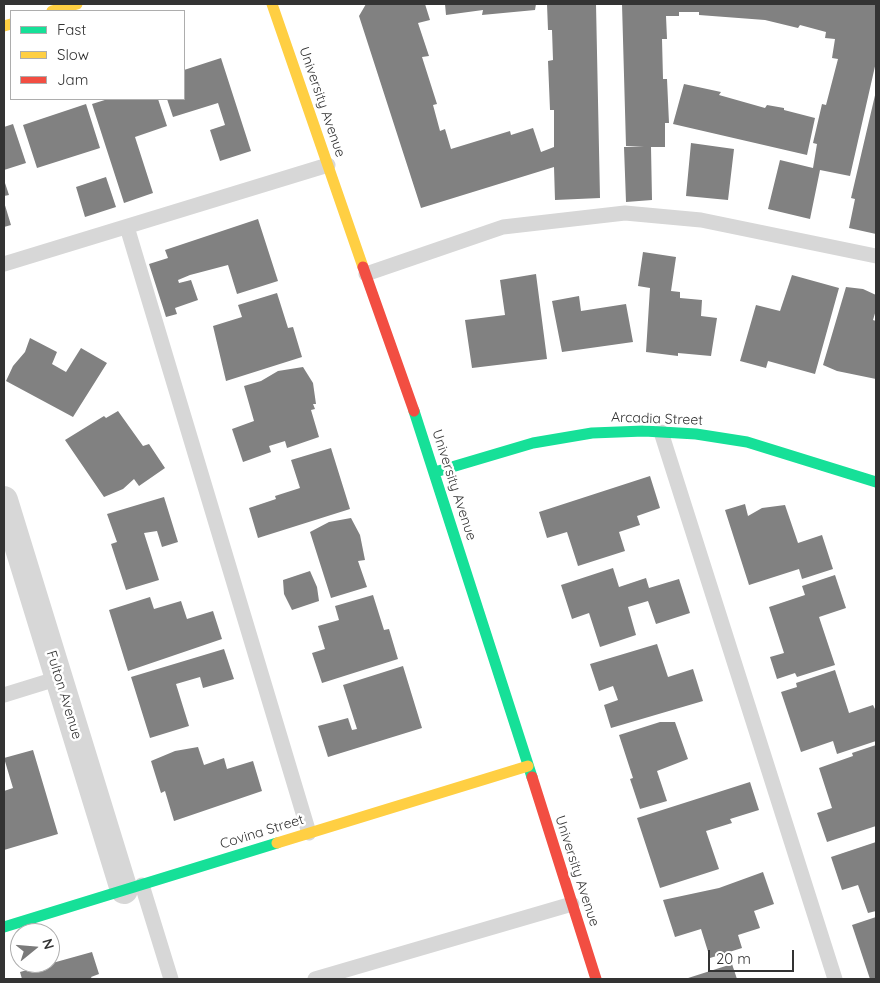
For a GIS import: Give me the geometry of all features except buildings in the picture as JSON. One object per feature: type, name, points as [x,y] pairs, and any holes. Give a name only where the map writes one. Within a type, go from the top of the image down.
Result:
[{"type":"street","points":[[56,10],[77,4]]},
{"type":"street","name":"University Avenue","points":[[272,4],[434,472],[596,979]]},
{"type":"street","name":"Arcadia Street","points":[[434,472],[532,443],[592,433],[661,432],[696,434],[747,442],[876,482]]},
{"type":"street","name":"Fulton Avenue","points":[[4,500],[59,678],[133,887]]},
{"type":"street","name":"Covina Street","points":[[4,927],[528,766]]},
{"type":"lane","points":[[4,264],[328,165]]},
{"type":"lane","points":[[366,274],[503,227],[625,213],[701,220],[876,256]]},
{"type":"lane","points":[[127,226],[309,834]]},
{"type":"lane","points":[[661,432],[835,979]]},
{"type":"lane","points":[[4,695],[59,678]]},
{"type":"lane","points":[[133,887],[170,979]]},
{"type":"lane","points":[[315,979],[572,904]]},
{"type":"traffic: fast","points":[[414,411],[532,777]]},
{"type":"traffic: fast","points":[[435,472],[533,443],[592,433],[644,431],[696,434],[747,442],[876,482]]},
{"type":"traffic: fast","points":[[4,927],[277,843]]},
{"type":"traffic: slow","points":[[56,10],[77,4]]},
{"type":"traffic: slow","points":[[272,4],[363,267]]},
{"type":"traffic: slow","points":[[4,26],[10,24]]},
{"type":"traffic: slow","points":[[277,843],[528,766]]},
{"type":"traffic: jam","points":[[363,267],[414,411]]},
{"type":"traffic: jam","points":[[532,777],[596,979]]}]
